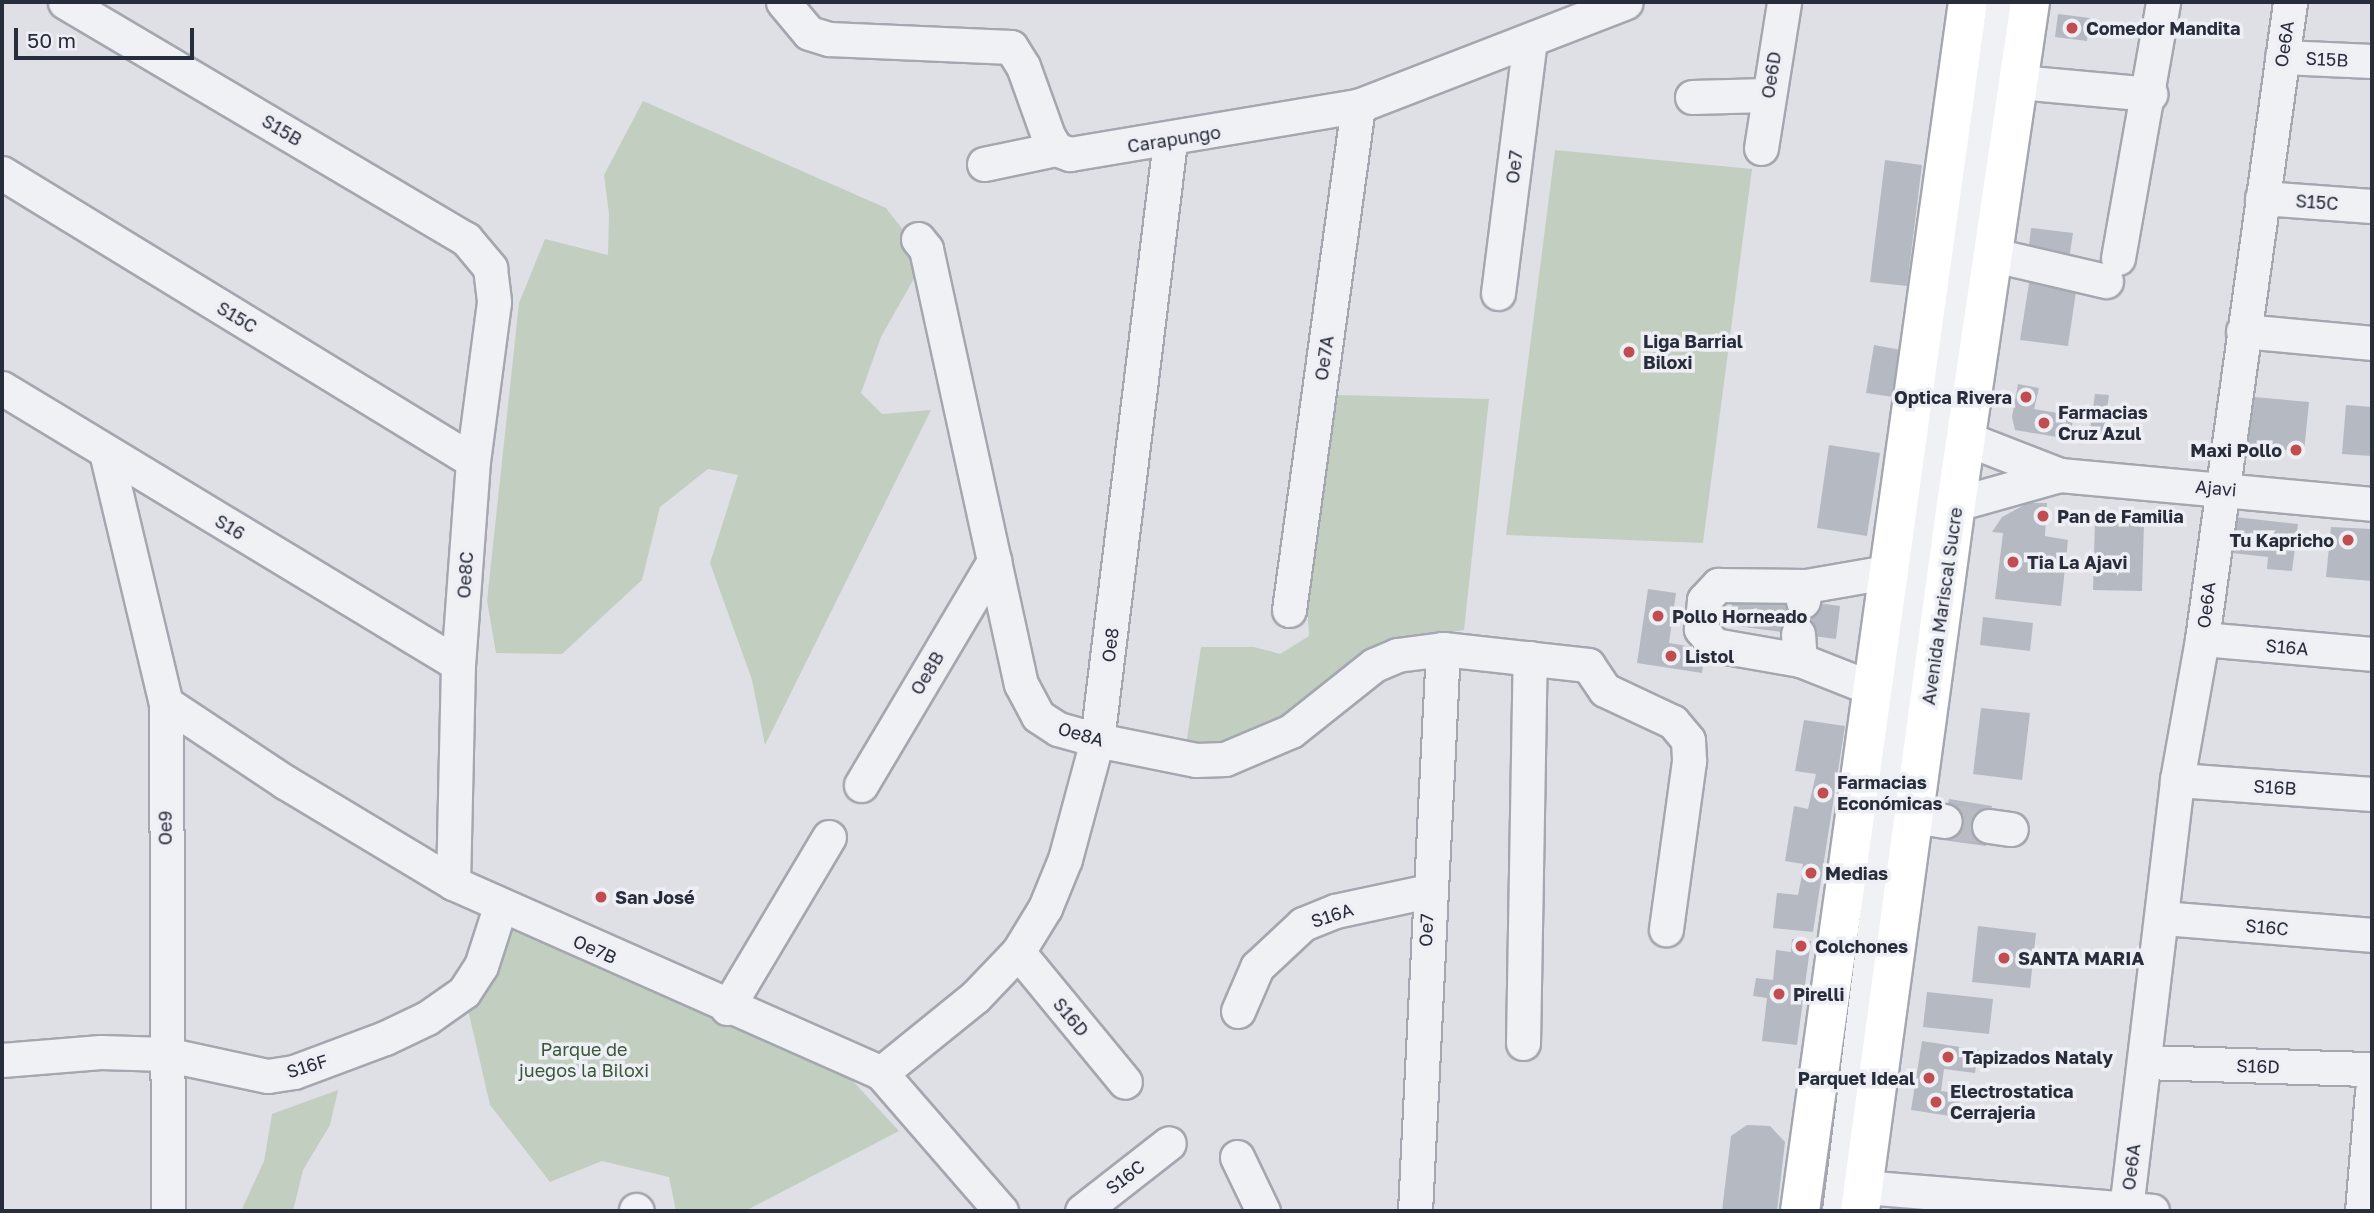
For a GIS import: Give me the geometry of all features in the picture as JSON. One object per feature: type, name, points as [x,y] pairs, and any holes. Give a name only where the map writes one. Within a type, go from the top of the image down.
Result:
[{"type":"main road","name":"Avenida Mariscal Sucre","points":[[1854,1203],[1929,818],[1924,501],[1934,435],[1968,2]]},
{"type":"main road","name":"Avenida Mariscal Sucre","points":[[1800,1211],[1887,572],[1924,501],[1934,435],[1994,256],[2030,2]]},
{"type":"street","name":"S15B","points":[[65,2],[466,239],[491,268]]},
{"type":"street","points":[[783,2],[809,33],[829,38],[1011,47],[1023,66],[1056,149]]},
{"type":"street","name":"Carapungo","points":[[984,164],[1056,149],[1070,155],[1170,141],[1358,106],[1626,2]]},
{"type":"street","name":"Oe6D","points":[[1761,148],[1784,2]]},
{"type":"street","points":[[1934,435],[1982,2]]},
{"type":"street","points":[[1934,435],[2003,2]]},
{"type":"street","points":[[1994,256],[2112,270],[2150,94],[2164,2]]},
{"type":"street","name":"Oe6A","points":[[2139,1210],[2144,1062],[2177,780],[2202,639],[2220,488],[2290,2]]},
{"type":"street","name":"Oe7","points":[[1498,293],[1530,40]]},
{"type":"street","name":"S15B","points":[[2283,57],[2372,61]]},
{"type":"street","points":[[2019,82],[2150,94]]},
{"type":"street","points":[[1692,97],[1768,95]]},
{"type":"street","name":"Oe7A","points":[[1289,610],[1358,106]]},
{"type":"street","name":"Oe8","points":[[881,1073],[966,1005],[1018,952],[1045,908],[1065,859],[1097,740],[1170,141]]},
{"type":"street","name":"S15C","points":[[2,173],[473,461]]},
{"type":"street","name":"S15C","points":[[2262,198],[2372,206]]},
{"type":"street","name":"Oe8A","points":[[918,239],[926,249],[1025,695],[1050,725],[1097,740],[1196,760],[1225,759],[1291,731],[1374,665],[1396,655],[1443,649],[1588,665],[1605,690],[1673,722],[1688,740],[1689,761],[1666,929]]},
{"type":"street","name":"Oe8C","points":[[453,884],[458,664],[473,461],[494,302],[491,268]]},
{"type":"street","points":[[2243,331],[2372,343]]},
{"type":"street","name":"S16","points":[[2,388],[458,664]]},
{"type":"street","name":"Ajavi","points":[[1934,435],[2060,475],[2372,504]]},
{"type":"street","name":"Oe9","points":[[106,452],[166,703],[167,1211]]},
{"type":"street","name":"Ajavi","points":[[1924,501],[2060,475]]},
{"type":"street","points":[[1924,501],[1854,1203],[2139,1210]]},
{"type":"street","points":[[1817,1211],[1924,501]]},
{"type":"street","name":"Oe8B","points":[[860,785],[994,561]]},
{"type":"street","points":[[1871,688],[1799,647],[1714,645],[1701,629],[1704,600],[1718,585],[1805,593],[1887,572]]},
{"type":"street","name":"S16A","points":[[2202,639],[2372,654]]},
{"type":"street","name":"Oe7","points":[[1415,1211],[1428,891],[1443,649]]},
{"type":"street","points":[[1523,1043],[1530,659]]},
{"type":"street","name":"Oe7B","points":[[166,703],[285,782],[453,884],[727,1008],[881,1073],[1001,1211]]},
{"type":"street","name":"S16B","points":[[2177,780],[2372,794]]},
{"type":"street","points":[[727,1008],[829,837]]},
{"type":"street","name":"S16A","points":[[1238,1011],[1257,967],[1303,924],[1335,911],[1428,891]]},
{"type":"street","name":"S16F","points":[[2,1059],[101,1052],[165,1054],[268,1076],[294,1072],[385,1038],[427,1018],[464,992],[481,966],[500,907]]},
{"type":"street","name":"S16C","points":[[2162,918],[2372,935]]},
{"type":"street","name":"S16D","points":[[1018,952],[1125,1082]]},
{"type":"street","name":"S16D","points":[[2144,1062],[2372,1069]]},
{"type":"street","points":[[2362,1211],[2372,1092]]},
{"type":"street","name":"S16C","points":[[1082,1211],[1169,1143]]},
{"type":"street","points":[[1237,1157],[1262,1211]]},
{"type":"green space","points":[[643,101],[886,208],[907,235],[916,275],[881,337],[861,393],[882,414],[931,410],[765,745],[752,680],[710,563],[738,475],[708,469],[660,507],[642,580],[562,654],[496,653],[487,601],[519,303],[545,239],[608,255],[609,214],[604,175]]},
{"type":"green space","name":"Liga Barrial Biloxi","points":[[1555,150],[1752,169],[1703,543],[1506,535]]},
{"type":"green space","points":[[1338,395],[1489,399],[1464,630],[1404,640],[1306,708],[1231,746],[1186,745],[1201,647],[1254,647],[1280,654],[1309,636],[1306,582]]},
{"type":"green space","name":"Parque de juegos la Biloxi","points":[[500,907],[851,1079],[899,1131],[745,1211],[676,1211],[669,1177],[602,1161],[550,1182],[490,1105],[464,992]]},
{"type":"green space","points":[[338,1090],[330,1125],[303,1170],[293,1211],[241,1211],[264,1161],[272,1114]]},
{"type":"building","name":"Comedor Mandita","points":[[2058,14],[2090,18],[2087,41],[2055,37]]},
{"type":"building","points":[[1885,160],[1922,165],[1907,286],[1870,282]]},
{"type":"building","points":[[2031,228],[2073,233],[2069,259],[2028,254]]},
{"type":"building","points":[[2031,271],[2078,278],[2068,346],[2020,340]]},
{"type":"building","points":[[1874,345],[1901,350],[1893,397],[1866,393]]},
{"type":"building","points":[[2018,384],[2039,388],[2034,409],[2074,416],[2069,439],[2015,430],[2012,417]]},
{"type":"building","points":[[2095,394],[2109,395],[2103,439],[2089,437]]},
{"type":"building","points":[[2254,397],[2309,402],[2304,452],[2248,447]]},
{"type":"building","points":[[2346,405],[2372,407],[2372,456],[2342,454]]},
{"type":"building","points":[[1829,445],[1880,453],[1867,536],[1817,528]]},
{"type":"building","points":[[2028,503],[2047,503],[2045,536],[2068,540],[2061,606],[1995,599],[2003,533],[1992,532],[2002,517]]},
{"type":"building","points":[[2235,517],[2298,524],[2292,571],[2267,569],[2268,557],[2231,553]]},
{"type":"building","points":[[2095,522],[2144,523],[2142,591],[2093,590]]},
{"type":"building","points":[[2331,527],[2372,529],[2372,581],[2326,577]]},
{"type":"building","points":[[1648,589],[1676,593],[1669,643],[1705,649],[1702,673],[1637,663]]},
{"type":"building","points":[[1734,592],[1840,606],[1836,639],[1729,625]]},
{"type":"building","points":[[1983,617],[2033,623],[2030,651],[1980,645]]},
{"type":"building","points":[[1981,708],[2030,713],[2022,780],[1973,774]]},
{"type":"building","points":[[1804,720],[1845,726],[1813,932],[1773,928],[1777,893],[1798,895],[1801,880],[1803,864],[1785,861],[1794,806],[1808,809],[1816,774],[1795,771]]},
{"type":"building","points":[[1949,799],[1992,806],[1986,846],[1942,840]]},
{"type":"building","name":"SANTA MARIA","points":[[1978,926],[2036,933],[2030,988],[1972,982]]},
{"type":"building","points":[[1792,939],[1811,941],[1797,1045],[1762,1041],[1767,998],[1753,996],[1756,978],[1773,980],[1776,950],[1791,952]]},
{"type":"building","points":[[1927,992],[1993,999],[1989,1034],[1923,1027]]},
{"type":"building","points":[[1922,1041],[1979,1050],[1975,1073],[1944,1069],[1941,1091],[1961,1094],[1957,1117],[1911,1110]]},
{"type":"building","points":[[1747,1125],[1770,1126],[1785,1142],[1777,1211],[1722,1211],[1731,1136]]},
{"type":"tunnel","points":[[1945,821],[1989,826]]},
{"type":"place","name":"Comedor Mandita","points":[[2072,28]]},
{"type":"place","name":"Liga Barrial Biloxi","points":[[1629,352]]},
{"type":"place","name":"Optica Rivera","points":[[2026,397]]},
{"type":"place","name":"Farmacias Cruz Azul","points":[[2044,423]]},
{"type":"place","name":"Maxi Pollo","points":[[2296,450]]},
{"type":"place","name":"Pan de Familia","points":[[2043,516]]},
{"type":"place","name":"Tu Kapricho","points":[[2348,540]]},
{"type":"place","name":"Tia La Ajavi","points":[[2013,562]]},
{"type":"place","name":"Pollo Horneado","points":[[1658,616]]},
{"type":"place","name":"Listol","points":[[1671,656]]},
{"type":"place","name":"Farmacias Económicas","points":[[1823,793]]},
{"type":"place","name":"Medias","points":[[1811,873]]},
{"type":"place","name":"San José","points":[[601,897]]},
{"type":"place","name":"Colchones","points":[[1801,946]]},
{"type":"place","name":"SANTA MARIA","points":[[2004,958]]},
{"type":"place","name":"Pirelli","points":[[1779,994]]},
{"type":"place","name":"Tapizados Nataly","points":[[1948,1057]]},
{"type":"place","name":"Parquet Ideal","points":[[1929,1078]]},
{"type":"place","name":"Electrostatica Cerrajeria","points":[[1936,1102]]}]
